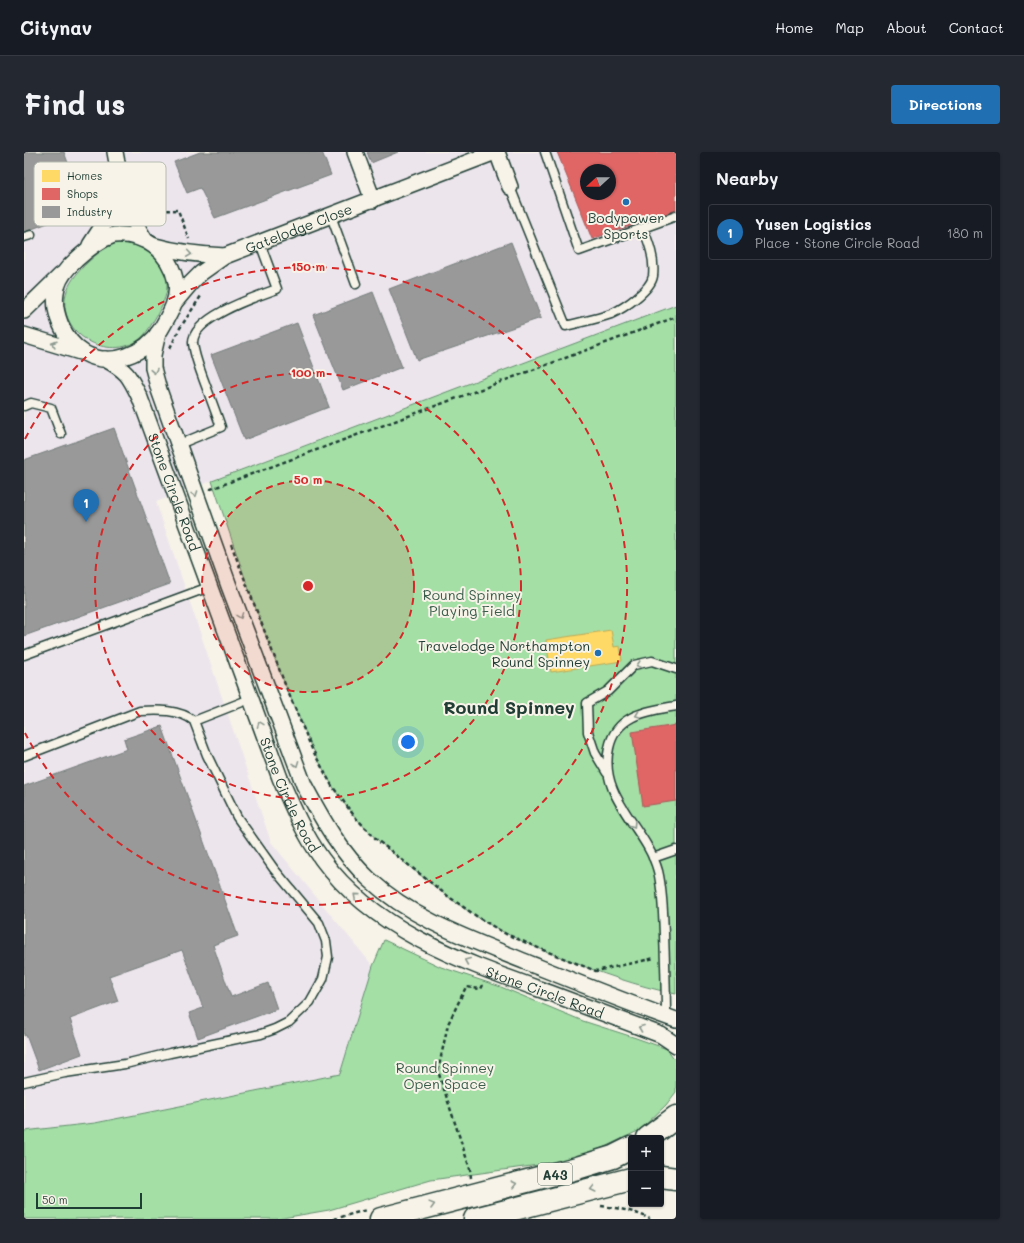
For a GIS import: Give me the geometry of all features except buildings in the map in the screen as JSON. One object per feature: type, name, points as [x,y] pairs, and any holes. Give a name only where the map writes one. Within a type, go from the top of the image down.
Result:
[{"type":"highway","points":[[652,1135],[676,1117]]},
{"type":"highway","name":"A43","points":[[381,1219],[476,1193],[577,1168],[613,1157],[628,1150]]},
{"type":"highway","points":[[664,1177],[676,1179]]},
{"type":"highway","name":"A43","points":[[475,1219],[628,1180]]},
{"type":"street","points":[[355,152],[373,200]]},
{"type":"street","points":[[496,152],[510,187]]},
{"type":"street","name":"Gatelodge Close","points":[[175,302],[201,273],[225,256],[496,152]]},
{"type":"street","name":"Stone Circle Road","points":[[102,226],[87,249],[63,273],[56,295],[59,319],[65,334],[73,345],[85,353],[105,359],[120,367],[130,378],[140,398],[280,778],[300,824],[322,859],[348,890],[376,913],[402,930],[430,945],[489,970],[661,1035],[676,1045]]},
{"type":"street","name":"Stone Circle Road","points":[[105,359],[120,358],[131,355],[150,343],[158,333],[175,302],[176,288],[174,275],[164,257],[136,226]]},
{"type":"street","name":"Stone Circle Road","points":[[87,249],[104,238],[114,235],[133,236],[150,243]]},
{"type":"street","name":"Gatelodge Close","points":[[150,243],[178,253],[225,256]]},
{"type":"street","points":[[24,311],[63,273]]},
{"type":"street","name":"Stone Circle Road","points":[[158,333],[153,355],[153,368],[158,390],[229,586],[304,785],[324,822],[351,860],[369,880],[391,897],[424,918],[497,950],[623,1001],[671,1018]]},
{"type":"street","points":[[24,335],[85,353]]},
{"type":"lane","points":[[544,152],[579,251],[676,216]]},
{"type":"lane","points":[[510,187],[566,326],[611,313],[633,300],[648,287],[653,277],[653,258],[643,228]]},
{"type":"lane","points":[[331,216],[356,284]]},
{"type":"lane","points":[[178,445],[221,427],[197,360],[193,341],[196,332],[231,306],[277,289],[260,243]]},
{"type":"lane","points":[[24,406],[31,403],[51,408],[61,434]]},
{"type":"lane","points":[[24,655],[209,587]]},
{"type":"lane","points":[[671,1018],[664,956],[662,893],[653,858],[617,800],[607,773],[595,753],[588,732],[587,703],[608,691],[634,665],[652,661],[676,669]]},
{"type":"lane","points":[[194,721],[250,699]]},
{"type":"lane","points":[[607,773],[607,757],[610,744],[621,725],[629,718],[641,713],[676,706]]},
{"type":"lane","points":[[24,756],[140,711],[160,710],[189,717],[194,721],[207,755],[237,817],[274,869],[319,923],[326,940],[328,957],[323,979],[310,1002],[289,1022],[275,1029],[261,1034],[125,1064],[65,1072],[24,1082]]},
{"type":"lane","points":[[653,858],[676,850]]},
{"type":"path","points":[[166,210],[178,210],[195,255]]},
{"type":"path","points":[[170,349],[180,328],[206,287],[201,273]]},
{"type":"path","points":[[211,489],[676,317]]},
{"type":"path","points":[[208,482],[213,496]]},
{"type":"path","points":[[229,540],[286,687],[312,749],[332,786],[355,817],[376,840],[448,897],[506,934],[543,950],[596,971],[664,956]]},
{"type":"path","points":[[497,950],[506,934]]},
{"type":"path","points":[[476,1193],[470,1169],[438,1071],[448,1024],[466,987],[481,989],[489,970]]},
{"type":"shaded area","points":[[24,152],[676,152],[676,305],[156,502],[271,842],[373,966],[340,1074],[95,1123],[24,1131]]},
{"type":"green space","points":[[116,243],[135,245],[152,254],[163,268],[166,277],[167,290],[157,315],[143,336],[128,345],[114,348],[100,346],[93,343],[80,335],[73,328],[66,314],[65,297],[71,282],[82,268],[98,254]]},
{"type":"green space","name":"Round Spinney Playing Field","points":[[676,305],[676,994],[619,979],[591,969],[552,954],[499,930],[456,903],[394,855],[371,834],[350,811],[326,775],[301,722],[260,619],[212,481]]},
{"type":"green space","name":"Round Spinney Open Space","points":[[384,940],[441,967],[501,987],[583,1021],[667,1049],[676,1061],[676,1092],[666,1105],[640,1130],[574,1160],[431,1180],[329,1210],[277,1219],[24,1219],[24,1131],[95,1123],[340,1074],[373,966]]},
{"type":"place","name":"Bodypower Sports","points":[[626,202]]},
{"type":"place","name":"Yusen Logistics","points":[[86,522]]},
{"type":"place","name":"Travelodge Northampton Round Spinney","points":[[598,653]]},
{"type":"district","name":"Round Spinney","points":[[509,707]]}]
